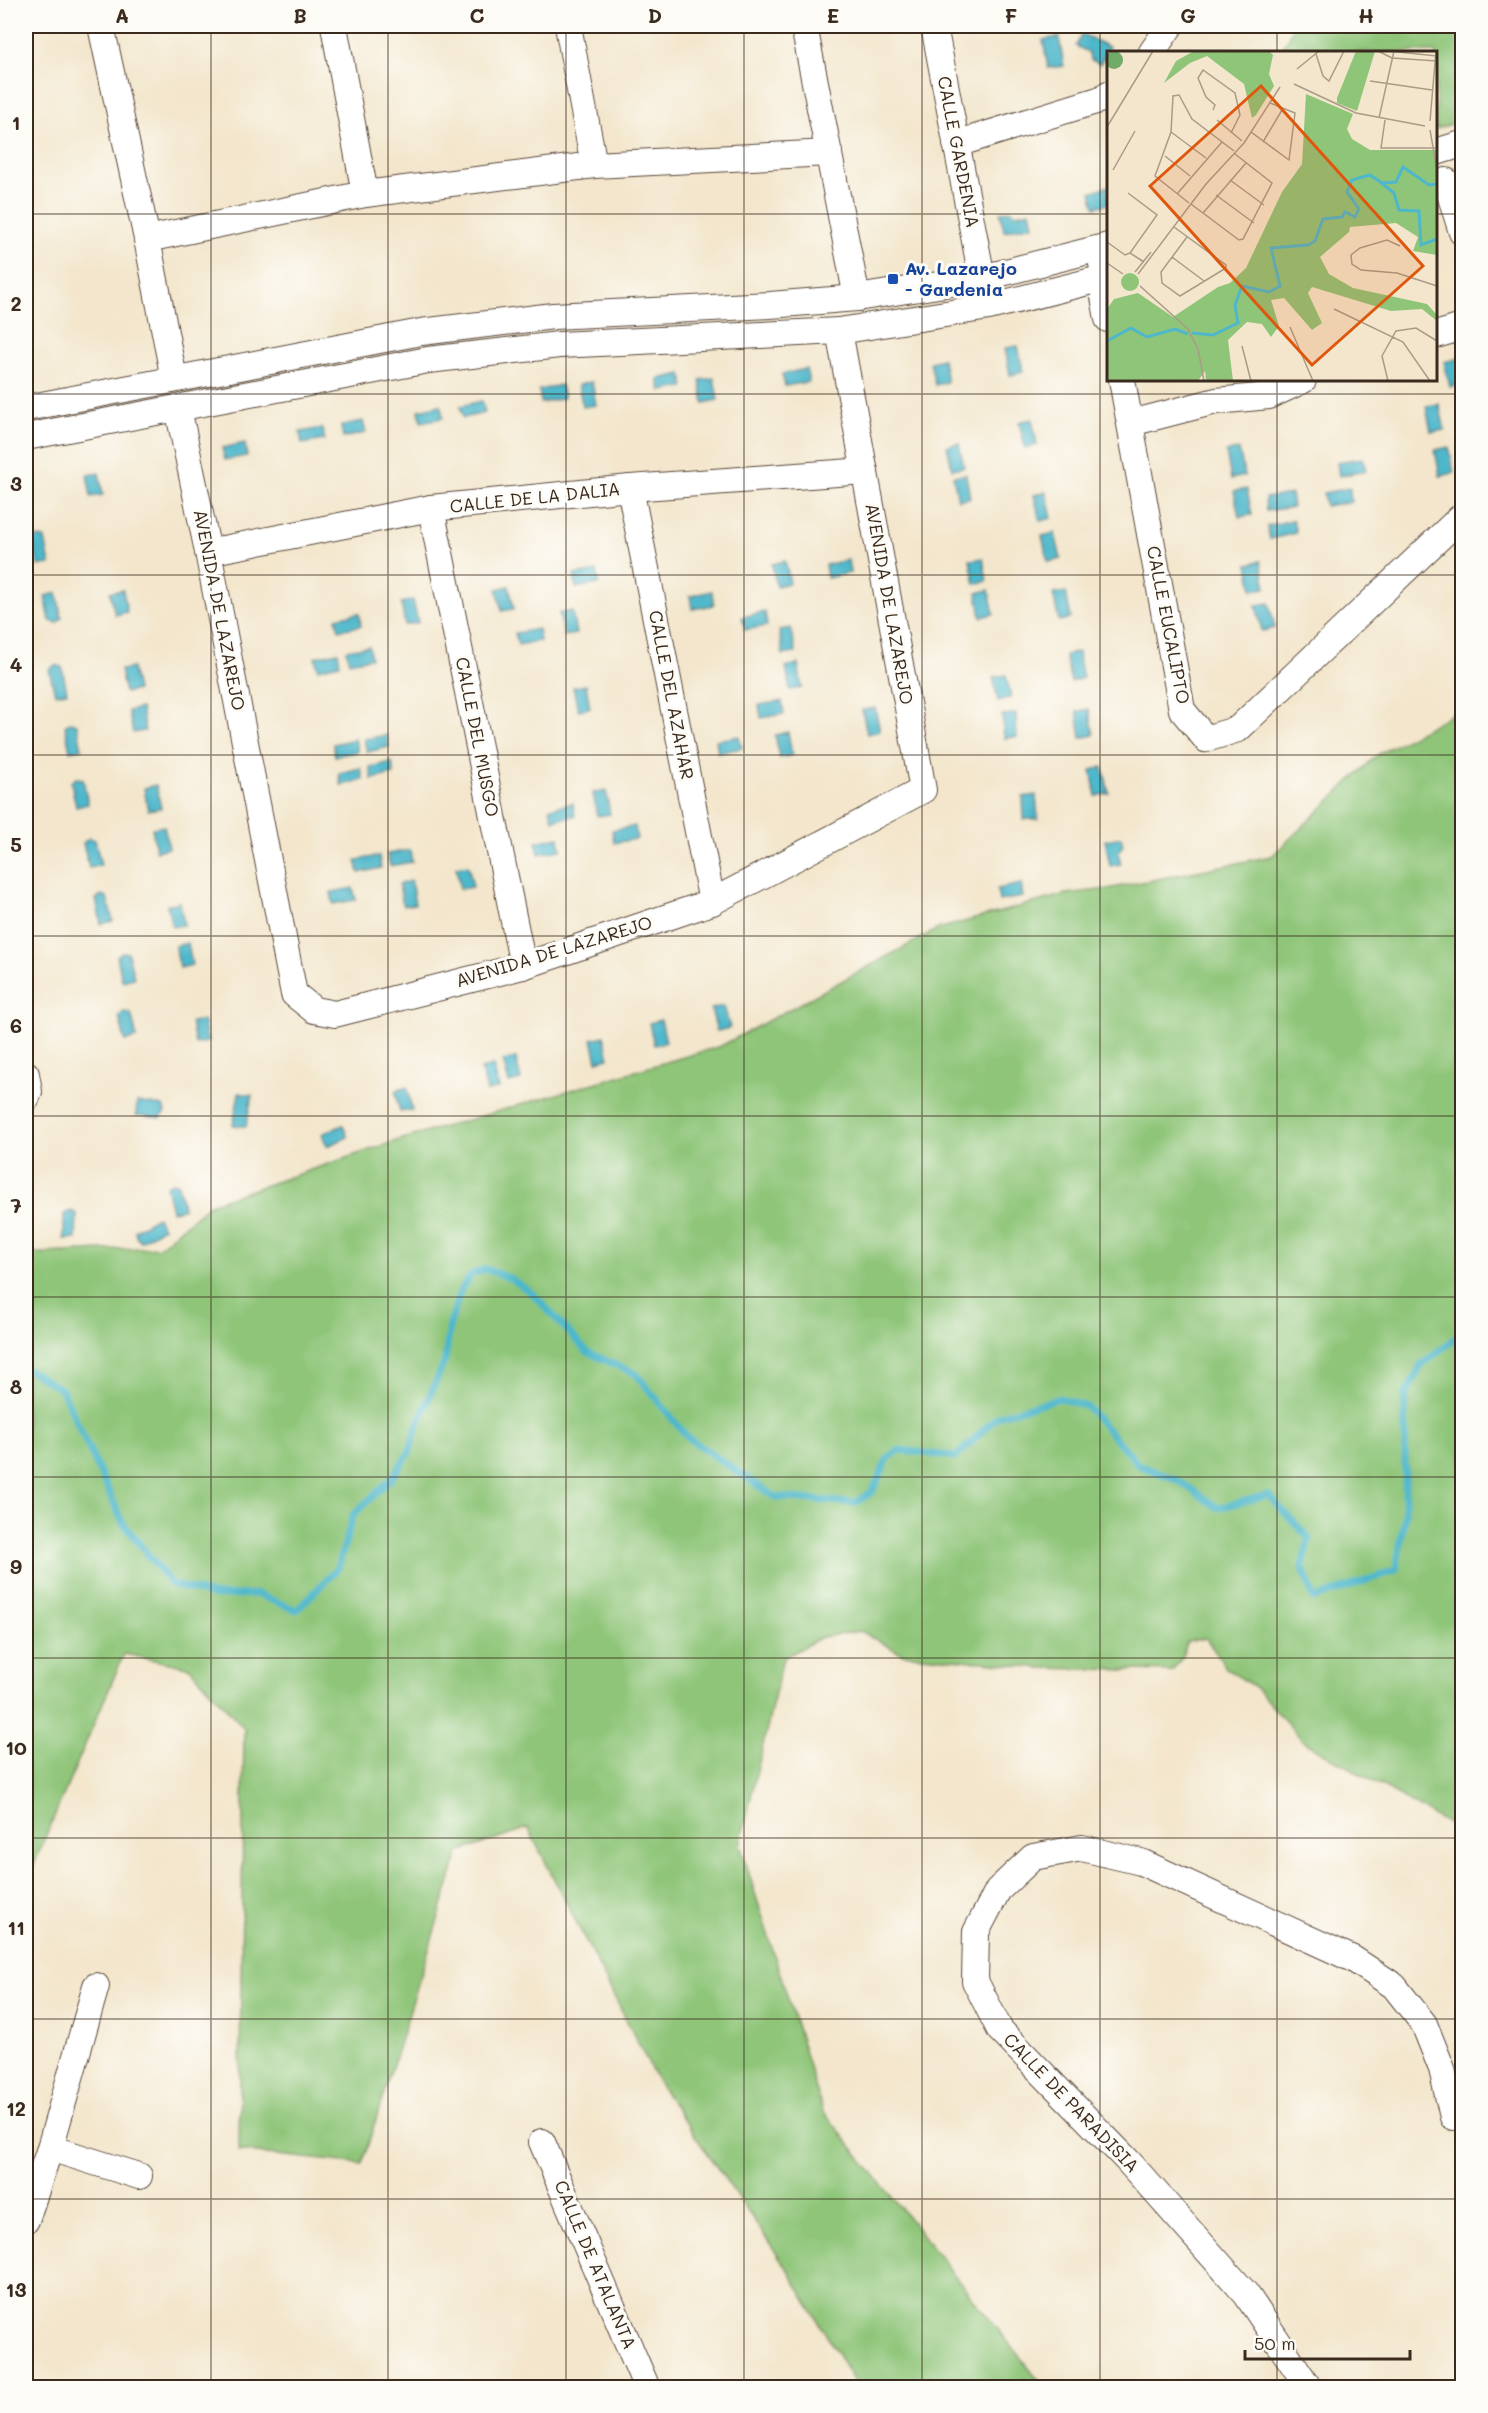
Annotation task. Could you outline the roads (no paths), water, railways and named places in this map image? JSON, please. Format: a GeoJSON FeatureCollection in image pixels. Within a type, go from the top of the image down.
{"type":"FeatureCollection","features":[{"type":"Feature","properties":{"kind":"street"},"geometry":{"type":"LineString","coordinates":[[102,26],[174,380]]}},
{"type":"Feature","properties":{"kind":"street"},"geometry":{"type":"LineString","coordinates":[[334,26],[365,194]]}},
{"type":"Feature","properties":{"kind":"street"},"geometry":{"type":"LineString","coordinates":[[568,26],[594,165]]}},
{"type":"Feature","properties":{"kind":"street"},"geometry":{"type":"LineString","coordinates":[[804,26],[857,298]]}},
{"type":"Feature","properties":{"kind":"street","name":"CALLE GARDENIA"},"geometry":{"type":"LineString","coordinates":[[934,26],[982,278]]}},
{"type":"Feature","properties":{"kind":"street"},"geometry":{"type":"LineString","coordinates":[[1153,51],[1170,26]]}},
{"type":"Feature","properties":{"kind":"street"},"geometry":{"type":"LineString","coordinates":[[956,144],[1102,99],[1107,95]]}},
{"type":"Feature","properties":{"kind":"street"},"geometry":{"type":"LineString","coordinates":[[1437,152],[1462,144]]}},
{"type":"Feature","properties":{"kind":"street"},"geometry":{"type":"LineString","coordinates":[[147,239],[365,194],[594,165],[829,153]]}},
{"type":"Feature","properties":{"kind":"street"},"geometry":{"type":"LineString","coordinates":[[1448,180],[1462,232]]}},
{"type":"Feature","properties":{"kind":"street"},"geometry":{"type":"LineString","coordinates":[[26,408],[421,332],[553,316],[770,305],[857,298],[982,278],[1103,247],[1107,277],[1104,297],[1107,314]]}},
{"type":"Feature","properties":{"kind":"street"},"geometry":{"type":"LineString","coordinates":[[26,437],[428,360],[559,345],[838,331],[989,307],[1107,277]]}},
{"type":"Feature","properties":{"kind":"street"},"geometry":{"type":"LineString","coordinates":[[1437,335],[1462,327]]}},
{"type":"Feature","properties":{"kind":"street","name":"AVENIDA DE LAZAREJO"},"geometry":{"type":"LineString","coordinates":[[178,408],[294,994],[314,1010],[335,1014],[523,966],[712,902],[923,790],[838,331]]}},
{"type":"Feature","properties":{"kind":"street","name":"CALLE EUCALIPTO"},"geometry":{"type":"LineString","coordinates":[[1122,381],[1182,710],[1206,739],[1238,729],[1462,516]]}},
{"type":"Feature","properties":{"kind":"street"},"geometry":{"type":"LineString","coordinates":[[1131,423],[1216,401],[1269,396],[1301,381]]}},
{"type":"Feature","properties":{"kind":"street","name":"CALLE DE LA DALIA"},"geometry":{"type":"LineString","coordinates":[[208,552],[431,508],[630,488],[865,471]]}},
{"type":"Feature","properties":{"kind":"street","name":"CALLE DEL AZAHAR"},"geometry":{"type":"LineString","coordinates":[[630,488],[712,902]]}},
{"type":"Feature","properties":{"kind":"street","name":"CALLE DEL MUSGO"},"geometry":{"type":"LineString","coordinates":[[431,508],[523,966]]}},
{"type":"Feature","properties":{"kind":"street"},"geometry":{"type":"LineString","coordinates":[[26,1074],[29,1092],[26,1099]]}},
{"type":"Feature","properties":{"kind":"street","name":"CALLE DE PARADISIA"},"geometry":{"type":"LineString","coordinates":[[1309,2388],[1246,2294],[1127,2160],[1000,2030],[975,1981],[976,1932],[998,1890],[1033,1857],[1082,1848],[1141,1862],[1353,1959],[1394,1986],[1424,2024],[1442,2068],[1453,2117]]}},
{"type":"Feature","properties":{"kind":"street"},"geometry":{"type":"LineString","coordinates":[[26,2220],[50,2148],[96,1986]]}},
{"type":"Feature","properties":{"kind":"street","name":"CALLE DE ATALANTA"},"geometry":{"type":"LineString","coordinates":[[543,2142],[647,2388]]}},
{"type":"Feature","properties":{"kind":"street"},"geometry":{"type":"LineString","coordinates":[[50,2148],[139,2176]]}},
{"type":"Feature","properties":{"kind":"water"},"geometry":{"type":"Polygon","coordinates":[[[1082,34],[1109,47],[1100,64],[1091,60],[1088,52],[1076,46],[1082,34]]]}},
{"type":"Feature","properties":{"kind":"water"},"geometry":{"type":"Polygon","coordinates":[[[1059,37],[1064,66],[1048,68],[1043,40],[1059,37]]]}},
{"type":"Feature","properties":{"kind":"water"},"geometry":{"type":"Polygon","coordinates":[[[1107,186],[1107,204],[1095,207],[1091,192],[1107,186]]]}},
{"type":"Feature","properties":{"kind":"water"},"geometry":{"type":"Polygon","coordinates":[[[1010,210],[1016,214],[1030,211],[1033,225],[1004,231],[1000,212],[1010,210]]]}},
{"type":"Feature","properties":{"kind":"water"},"geometry":{"type":"Polygon","coordinates":[[[1018,346],[1023,372],[1010,375],[1005,348],[1018,346]]]}},
{"type":"Feature","properties":{"kind":"water"},"geometry":{"type":"Polygon","coordinates":[[[1461,358],[1461,384],[1450,387],[1444,362],[1461,358]]]}},
{"type":"Feature","properties":{"kind":"water"},"geometry":{"type":"Polygon","coordinates":[[[943,359],[947,382],[935,385],[930,362],[943,359]]]}},
{"type":"Feature","properties":{"kind":"water"},"geometry":{"type":"Polygon","coordinates":[[[806,369],[809,382],[785,386],[782,374],[806,369]]]}},
{"type":"Feature","properties":{"kind":"water"},"geometry":{"type":"Polygon","coordinates":[[[682,374],[684,387],[661,391],[658,379],[682,374]]]}},
{"type":"Feature","properties":{"kind":"water"},"geometry":{"type":"Polygon","coordinates":[[[714,378],[718,400],[704,403],[700,380],[714,378]]]}},
{"type":"Feature","properties":{"kind":"water"},"geometry":{"type":"Polygon","coordinates":[[[592,382],[596,405],[583,407],[578,385],[592,382]]]}},
{"type":"Feature","properties":{"kind":"water"},"geometry":{"type":"Polygon","coordinates":[[[561,385],[564,398],[541,403],[539,390],[561,385]]]}},
{"type":"Feature","properties":{"kind":"water"},"geometry":{"type":"Polygon","coordinates":[[[482,401],[485,413],[463,418],[460,406],[482,401]]]}},
{"type":"Feature","properties":{"kind":"water"},"geometry":{"type":"Polygon","coordinates":[[[1439,404],[1445,430],[1431,432],[1426,406],[1439,404]]]}},
{"type":"Feature","properties":{"kind":"water"},"geometry":{"type":"Polygon","coordinates":[[[441,405],[443,418],[421,422],[419,410],[441,405]]]}},
{"type":"Feature","properties":{"kind":"water"},"geometry":{"type":"Polygon","coordinates":[[[1032,419],[1037,445],[1025,448],[1019,422],[1032,419]]]}},
{"type":"Feature","properties":{"kind":"water"},"geometry":{"type":"Polygon","coordinates":[[[363,421],[366,433],[343,438],[341,426],[363,421]]]}},
{"type":"Feature","properties":{"kind":"water"},"geometry":{"type":"Polygon","coordinates":[[[322,428],[325,440],[302,444],[300,432],[322,428]]]}},
{"type":"Feature","properties":{"kind":"water"},"geometry":{"type":"Polygon","coordinates":[[[245,443],[247,456],[225,460],[222,448],[245,443]]]}},
{"type":"Feature","properties":{"kind":"water"},"geometry":{"type":"Polygon","coordinates":[[[959,443],[964,467],[952,469],[947,446],[959,443]]]}},
{"type":"Feature","properties":{"kind":"water"},"geometry":{"type":"Polygon","coordinates":[[[1449,447],[1454,473],[1440,476],[1435,450],[1449,447]]]}},
{"type":"Feature","properties":{"kind":"water"},"geometry":{"type":"Polygon","coordinates":[[[1239,450],[1245,476],[1231,479],[1226,452],[1239,450]]]}},
{"type":"Feature","properties":{"kind":"water"},"geometry":{"type":"Polygon","coordinates":[[[1363,458],[1366,471],[1339,476],[1337,462],[1363,458]]]}},
{"type":"Feature","properties":{"kind":"water"},"geometry":{"type":"Polygon","coordinates":[[[99,473],[103,495],[91,497],[87,475],[99,473]]]}},
{"type":"Feature","properties":{"kind":"water"},"geometry":{"type":"Polygon","coordinates":[[[966,474],[970,498],[958,500],[953,476],[966,474]]]}},
{"type":"Feature","properties":{"kind":"water"},"geometry":{"type":"Polygon","coordinates":[[[1350,488],[1351,502],[1325,506],[1323,493],[1350,488]]]}},
{"type":"Feature","properties":{"kind":"water"},"geometry":{"type":"Polygon","coordinates":[[[1247,489],[1252,515],[1239,517],[1234,491],[1247,489]]]}},
{"type":"Feature","properties":{"kind":"water"},"geometry":{"type":"Polygon","coordinates":[[[1046,492],[1052,518],[1040,521],[1034,495],[1046,492]]]}},
{"type":"Feature","properties":{"kind":"water"},"geometry":{"type":"Polygon","coordinates":[[[1291,494],[1293,507],[1266,511],[1265,498],[1291,494]]]}},
{"type":"Feature","properties":{"kind":"water"},"geometry":{"type":"Polygon","coordinates":[[[1293,520],[1296,533],[1270,539],[1267,526],[1293,520]]]}},
{"type":"Feature","properties":{"kind":"water"},"geometry":{"type":"Polygon","coordinates":[[[1055,533],[1061,559],[1048,562],[1042,536],[1055,533]]]}},
{"type":"Feature","properties":{"kind":"water"},"geometry":{"type":"Polygon","coordinates":[[[38,537],[45,539],[50,564],[38,566],[33,541],[38,537]]]}},
{"type":"Feature","properties":{"kind":"water"},"geometry":{"type":"Polygon","coordinates":[[[983,558],[987,581],[975,584],[970,560],[983,558]]]}},
{"type":"Feature","properties":{"kind":"water"},"geometry":{"type":"Polygon","coordinates":[[[848,560],[850,573],[827,578],[825,565],[848,560]]]}},
{"type":"Feature","properties":{"kind":"water"},"geometry":{"type":"Polygon","coordinates":[[[785,561],[790,583],[776,586],[772,564],[785,561]]]}},
{"type":"Feature","properties":{"kind":"water"},"geometry":{"type":"Polygon","coordinates":[[[1261,561],[1266,588],[1253,590],[1248,564],[1261,561]]]}},
{"type":"Feature","properties":{"kind":"water"},"geometry":{"type":"Polygon","coordinates":[[[597,571],[599,584],[576,588],[574,575],[597,571]]]}},
{"type":"Feature","properties":{"kind":"water"},"geometry":{"type":"Polygon","coordinates":[[[509,586],[514,609],[502,611],[497,589],[509,586]]]}},
{"type":"Feature","properties":{"kind":"water"},"geometry":{"type":"Polygon","coordinates":[[[123,590],[127,612],[115,615],[110,592],[123,590]]]}},
{"type":"Feature","properties":{"kind":"water"},"geometry":{"type":"Polygon","coordinates":[[[989,590],[994,614],[981,617],[977,593],[989,590]]]}},
{"type":"Feature","properties":{"kind":"water"},"geometry":{"type":"Polygon","coordinates":[[[712,591],[714,605],[692,609],[690,596],[712,591]]]}},
{"type":"Feature","properties":{"kind":"water"},"geometry":{"type":"Polygon","coordinates":[[[1066,592],[1071,618],[1059,621],[1053,594],[1066,592]]]}},
{"type":"Feature","properties":{"kind":"water"},"geometry":{"type":"Polygon","coordinates":[[[57,593],[62,618],[57,623],[50,621],[45,596],[57,593]]]}},
{"type":"Feature","properties":{"kind":"water"},"geometry":{"type":"Polygon","coordinates":[[[413,600],[418,623],[405,625],[401,603],[413,600]]]}},
{"type":"Feature","properties":{"kind":"water"},"geometry":{"type":"Polygon","coordinates":[[[1269,603],[1275,628],[1262,631],[1256,605],[1269,603]]]}},
{"type":"Feature","properties":{"kind":"water"},"geometry":{"type":"Polygon","coordinates":[[[572,611],[576,634],[564,636],[559,613],[572,611]]]}},
{"type":"Feature","properties":{"kind":"water"},"geometry":{"type":"Polygon","coordinates":[[[765,612],[767,626],[745,630],[742,617],[765,612]]]}},
{"type":"Feature","properties":{"kind":"water"},"geometry":{"type":"Polygon","coordinates":[[[359,613],[361,626],[339,630],[336,618],[359,613]]]}},
{"type":"Feature","properties":{"kind":"water"},"geometry":{"type":"Polygon","coordinates":[[[791,628],[796,653],[783,655],[779,630],[791,628]]]}},
{"type":"Feature","properties":{"kind":"water"},"geometry":{"type":"Polygon","coordinates":[[[538,629],[540,641],[518,645],[515,633],[538,629]]]}},
{"type":"Feature","properties":{"kind":"water"},"geometry":{"type":"Polygon","coordinates":[[[369,646],[371,658],[349,662],[346,650],[369,646]]]}},
{"type":"Feature","properties":{"kind":"water"},"geometry":{"type":"Polygon","coordinates":[[[338,652],[340,664],[318,669],[315,657],[338,652]]]}},
{"type":"Feature","properties":{"kind":"water"},"geometry":{"type":"Polygon","coordinates":[[[1078,652],[1083,678],[1071,682],[1065,655],[1078,652]]]}},
{"type":"Feature","properties":{"kind":"water"},"geometry":{"type":"Polygon","coordinates":[[[798,664],[802,688],[790,690],[786,667],[798,664]]]}},
{"type":"Feature","properties":{"kind":"water"},"geometry":{"type":"Polygon","coordinates":[[[55,665],[62,667],[67,692],[55,694],[49,670],[55,665]]]}},
{"type":"Feature","properties":{"kind":"water"},"geometry":{"type":"Polygon","coordinates":[[[132,668],[137,690],[125,693],[120,670],[132,668]]]}},
{"type":"Feature","properties":{"kind":"water"},"geometry":{"type":"Polygon","coordinates":[[[1006,675],[1011,698],[998,701],[993,677],[1006,675]]]}},
{"type":"Feature","properties":{"kind":"water"},"geometry":{"type":"Polygon","coordinates":[[[586,685],[590,708],[578,710],[573,687],[586,685]]]}},
{"type":"Feature","properties":{"kind":"water"},"geometry":{"type":"Polygon","coordinates":[[[782,701],[784,714],[761,718],[759,705],[782,701]]]}},
{"type":"Feature","properties":{"kind":"water"},"geometry":{"type":"Polygon","coordinates":[[[141,708],[145,731],[133,733],[128,711],[141,708]]]}},
{"type":"Feature","properties":{"kind":"water"},"geometry":{"type":"Polygon","coordinates":[[[875,708],[880,731],[867,734],[862,710],[875,708]]]}},
{"type":"Feature","properties":{"kind":"water"},"geometry":{"type":"Polygon","coordinates":[[[1089,709],[1094,735],[1081,738],[1077,711],[1089,709]]]}},
{"type":"Feature","properties":{"kind":"water"},"geometry":{"type":"Polygon","coordinates":[[[1016,714],[1017,737],[1004,738],[1002,715],[1016,714]]]}},
{"type":"Feature","properties":{"kind":"water"},"geometry":{"type":"Polygon","coordinates":[[[70,722],[77,724],[82,749],[70,751],[65,726],[70,722]]]}},
{"type":"Feature","properties":{"kind":"water"},"geometry":{"type":"Polygon","coordinates":[[[788,732],[792,755],[780,758],[775,735],[788,732]]]}},
{"type":"Feature","properties":{"kind":"water"},"geometry":{"type":"Polygon","coordinates":[[[387,735],[389,747],[367,752],[364,739],[387,735]]]}},
{"type":"Feature","properties":{"kind":"water"},"geometry":{"type":"Polygon","coordinates":[[[739,736],[742,748],[718,753],[716,740],[739,736]]]}},
{"type":"Feature","properties":{"kind":"water"},"geometry":{"type":"Polygon","coordinates":[[[355,739],[358,752],[335,756],[333,744],[355,739]]]}},
{"type":"Feature","properties":{"kind":"water"},"geometry":{"type":"Polygon","coordinates":[[[392,762],[394,774],[372,779],[370,767],[392,762]]]}},
{"type":"Feature","properties":{"kind":"water"},"geometry":{"type":"Polygon","coordinates":[[[1103,767],[1109,793],[1096,796],[1091,770],[1103,767]]]}},
{"type":"Feature","properties":{"kind":"water"},"geometry":{"type":"Polygon","coordinates":[[[361,768],[363,780],[341,785],[339,773],[361,768]]]}},
{"type":"Feature","properties":{"kind":"water"},"geometry":{"type":"Polygon","coordinates":[[[76,778],[83,779],[88,804],[76,807],[71,782],[76,778]]]}},
{"type":"Feature","properties":{"kind":"water"},"geometry":{"type":"Polygon","coordinates":[[[156,785],[161,808],[148,810],[144,788],[156,785]]]}},
{"type":"Feature","properties":{"kind":"water"},"geometry":{"type":"Polygon","coordinates":[[[606,791],[610,814],[597,816],[593,793],[606,791]]]}},
{"type":"Feature","properties":{"kind":"water"},"geometry":{"type":"Polygon","coordinates":[[[1036,795],[1038,819],[1024,819],[1023,797],[1036,795]]]}},
{"type":"Feature","properties":{"kind":"water"},"geometry":{"type":"Polygon","coordinates":[[[573,803],[575,816],[553,820],[550,808],[573,803]]]}},
{"type":"Feature","properties":{"kind":"water"},"geometry":{"type":"Polygon","coordinates":[[[164,826],[169,848],[156,851],[152,828],[164,826]]]}},
{"type":"Feature","properties":{"kind":"water"},"geometry":{"type":"Polygon","coordinates":[[[635,826],[637,839],[614,843],[612,830],[635,826]]]}},
{"type":"Feature","properties":{"kind":"water"},"geometry":{"type":"Polygon","coordinates":[[[559,837],[561,850],[539,854],[536,842],[559,837]]]}},
{"type":"Feature","properties":{"kind":"water"},"geometry":{"type":"Polygon","coordinates":[[[1121,837],[1123,845],[1118,852],[1121,864],[1110,866],[1105,840],[1121,837]]]}},
{"type":"Feature","properties":{"kind":"water"},"geometry":{"type":"Polygon","coordinates":[[[89,838],[95,840],[101,865],[89,868],[83,843],[89,838]]]}},
{"type":"Feature","properties":{"kind":"water"},"geometry":{"type":"Polygon","coordinates":[[[410,850],[412,862],[390,866],[387,854],[410,850]]]}},
{"type":"Feature","properties":{"kind":"water"},"geometry":{"type":"Polygon","coordinates":[[[379,856],[381,868],[359,873],[356,860],[379,856]]]}},
{"type":"Feature","properties":{"kind":"water"},"geometry":{"type":"Polygon","coordinates":[[[468,865],[473,887],[460,889],[456,867],[468,865]]]}},
{"type":"Feature","properties":{"kind":"water"},"geometry":{"type":"Polygon","coordinates":[[[411,881],[415,904],[403,906],[399,884],[411,881]]]}},
{"type":"Feature","properties":{"kind":"water"},"geometry":{"type":"Polygon","coordinates":[[[1021,884],[1023,897],[999,901],[997,889],[1021,884]]]}},
{"type":"Feature","properties":{"kind":"water"},"geometry":{"type":"Polygon","coordinates":[[[353,888],[356,900],[333,904],[331,892],[353,888]]]}},
{"type":"Feature","properties":{"kind":"water"},"geometry":{"type":"Polygon","coordinates":[[[101,895],[107,897],[113,921],[101,924],[96,899],[101,895]]]}},
{"type":"Feature","properties":{"kind":"water"},"geometry":{"type":"Polygon","coordinates":[[[180,902],[184,925],[172,927],[167,905],[180,902]]]}},
{"type":"Feature","properties":{"kind":"water"},"geometry":{"type":"Polygon","coordinates":[[[188,943],[192,965],[180,968],[175,946],[188,943]]]}},
{"type":"Feature","properties":{"kind":"water"},"geometry":{"type":"Polygon","coordinates":[[[122,952],[128,953],[134,978],[122,981],[117,956],[122,952]]]}},
{"type":"Feature","properties":{"kind":"water"},"geometry":{"type":"Polygon","coordinates":[[[724,1006],[730,1028],[717,1031],[711,1009],[724,1006]]]}},
{"type":"Feature","properties":{"kind":"water"},"geometry":{"type":"Polygon","coordinates":[[[124,1012],[131,1013],[137,1038],[125,1041],[119,1016],[124,1012]]]}},
{"type":"Feature","properties":{"kind":"water"},"geometry":{"type":"Polygon","coordinates":[[[203,1020],[208,1042],[195,1044],[191,1022],[203,1020]]]}},
{"type":"Feature","properties":{"kind":"water"},"geometry":{"type":"Polygon","coordinates":[[[661,1020],[666,1042],[654,1045],[649,1023],[661,1020]]]}},
{"type":"Feature","properties":{"kind":"water"},"geometry":{"type":"Polygon","coordinates":[[[604,1036],[609,1058],[597,1061],[592,1039],[604,1036]]]}},
{"type":"Feature","properties":{"kind":"water"},"geometry":{"type":"Polygon","coordinates":[[[516,1058],[521,1080],[509,1083],[503,1061],[516,1058]]]}},
{"type":"Feature","properties":{"kind":"water"},"geometry":{"type":"Polygon","coordinates":[[[493,1066],[499,1088],[487,1091],[481,1069],[493,1066]]]}},
{"type":"Feature","properties":{"kind":"water"},"geometry":{"type":"Polygon","coordinates":[[[407,1087],[412,1110],[400,1112],[395,1091],[407,1087]]]}},
{"type":"Feature","properties":{"kind":"water"},"geometry":{"type":"Polygon","coordinates":[[[239,1093],[252,1095],[246,1127],[233,1125],[239,1093]]]}},
{"type":"Feature","properties":{"kind":"water"},"geometry":{"type":"Polygon","coordinates":[[[137,1102],[163,1106],[165,1112],[161,1118],[136,1115],[137,1102]]]}},
{"type":"Feature","properties":{"kind":"water"},"geometry":{"type":"Polygon","coordinates":[[[343,1125],[348,1137],[327,1146],[322,1134],[343,1125]]]}},
{"type":"Feature","properties":{"kind":"water"},"geometry":{"type":"Polygon","coordinates":[[[172,1182],[178,1184],[184,1209],[172,1211],[166,1186],[172,1182]]]}},
{"type":"Feature","properties":{"kind":"water"},"geometry":{"type":"Polygon","coordinates":[[[71,1211],[77,1214],[76,1239],[64,1239],[64,1214],[71,1211]]]}},
{"type":"Feature","properties":{"kind":"water"},"geometry":{"type":"Polygon","coordinates":[[[157,1217],[163,1228],[141,1241],[136,1237],[135,1230],[157,1217]]]}},
{"type":"Feature","properties":{"kind":"waterway"},"geometry":{"type":"LineString","coordinates":[[26,1368],[62,1390],[123,1523],[171,1584],[216,1596],[256,1594],[297,1610],[338,1568],[353,1515],[391,1479],[409,1453],[417,1426],[445,1360],[450,1324],[461,1289],[472,1274],[486,1269],[512,1279],[533,1294],[587,1352],[636,1374],[688,1438],[775,1497],[855,1503],[872,1492],[888,1458],[899,1450],[956,1457],[998,1416],[1060,1398],[1087,1407],[1139,1465],[1179,1481],[1218,1508],[1268,1495],[1309,1538],[1302,1566],[1314,1599],[1396,1570],[1405,1516],[1405,1396],[1422,1364],[1462,1333]]}},
{"type":"Feature","properties":{"kind":"place","name":"Av. Lazarejo - Gardenia"},"geometry":{"type":"Point","coordinates":[893,279]}}]}
